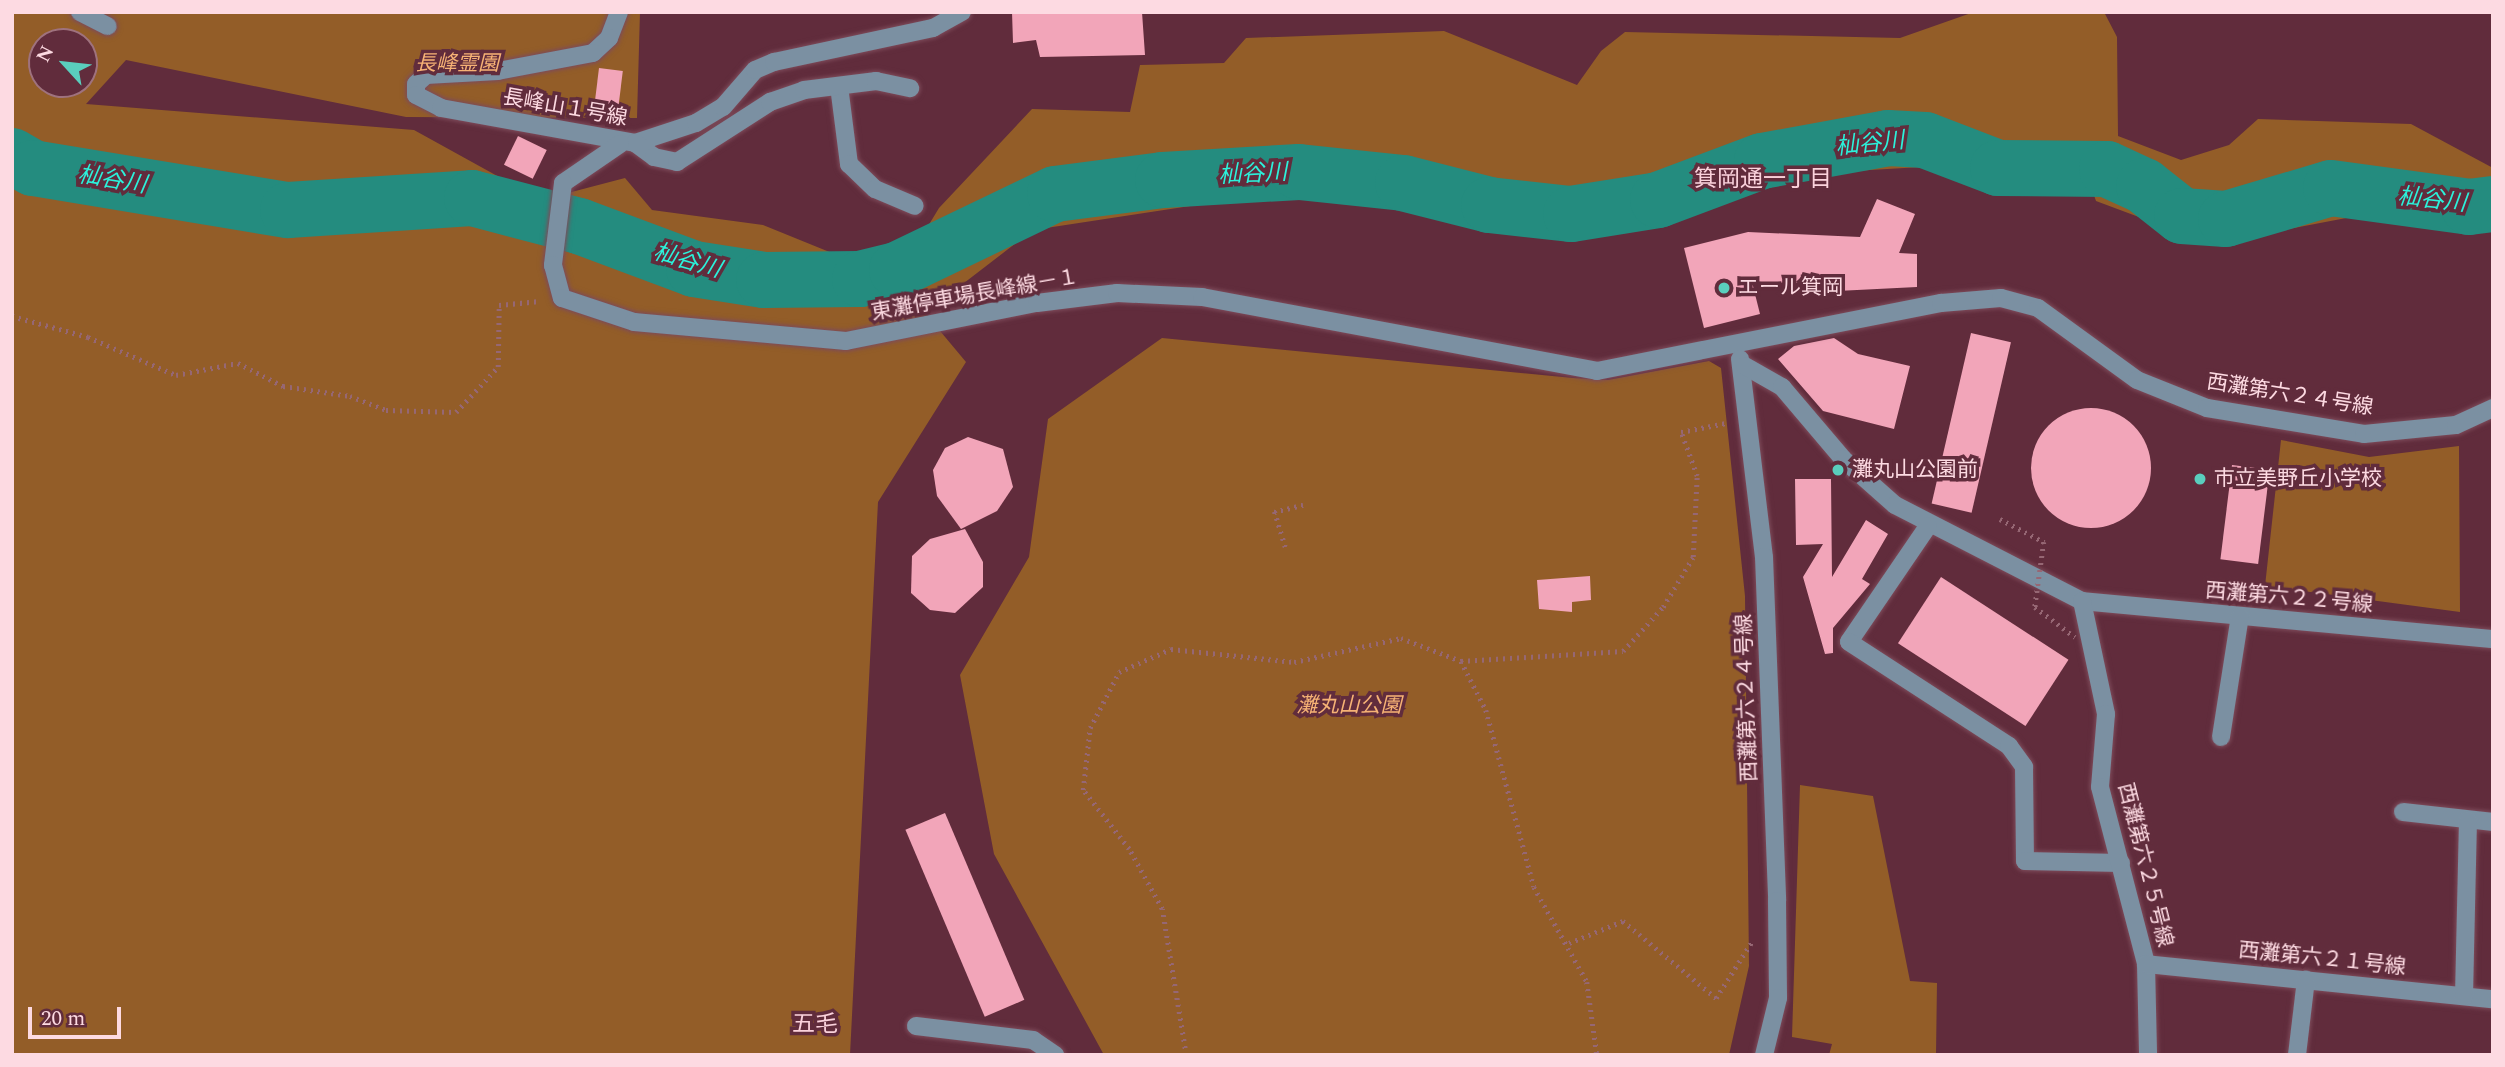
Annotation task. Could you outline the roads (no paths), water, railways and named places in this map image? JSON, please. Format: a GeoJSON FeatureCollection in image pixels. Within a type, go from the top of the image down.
{"type":"FeatureCollection","features":[{"type":"Feature","properties":{"kind":"street"},"geometry":{"type":"LineString","coordinates":[[80,12],[108,26]]}},
{"type":"Feature","properties":{"kind":"street","name":"長峰山１号線"},"geometry":{"type":"LineString","coordinates":[[619,12],[609,38],[593,53],[498,71],[426,75],[416,84],[416,95],[441,108],[628,143],[696,123],[723,107],[755,70],[774,62],[933,28],[962,12]]}},
{"type":"Feature","properties":{"kind":"street"},"geometry":{"type":"LineString","coordinates":[[628,143],[654,157],[677,162],[770,102],[839,86],[876,81],[910,88]]}},
{"type":"Feature","properties":{"kind":"street"},"geometry":{"type":"LineString","coordinates":[[839,86],[849,164],[875,189],[915,206]]}},
{"type":"Feature","properties":{"kind":"street","name":"東灘停車場長峰線－１"},"geometry":{"type":"LineString","coordinates":[[628,143],[563,183],[558,193],[553,265],[562,298],[634,322],[846,341],[1037,303],[1117,293],[1202,297],[1597,371]]}},
{"type":"Feature","properties":{"kind":"street","name":"西灘第六２４号線"},"geometry":{"type":"LineString","coordinates":[[1597,371],[1730,344],[2001,298],[2038,308],[2137,380],[2207,408],[2364,434],[2456,425],[2493,408]]}},
{"type":"Feature","properties":{"kind":"street","name":"西灘第六２４号線"},"geometry":{"type":"LineString","coordinates":[[1730,344],[1745,366],[1764,557],[1778,998],[1764,1055]]}},
{"type":"Feature","properties":{"kind":"street"},"geometry":{"type":"LineString","coordinates":[[1745,366],[1782,387],[1843,459],[1928,526],[2081,601]]}},
{"type":"Feature","properties":{"kind":"street"},"geometry":{"type":"LineString","coordinates":[[1928,526],[1849,642],[2009,746],[2024,767],[2025,861],[2121,863]]}},
{"type":"Feature","properties":{"kind":"street","name":"西灘第六２２号線"},"geometry":{"type":"LineString","coordinates":[[2081,601],[2493,639]]}},
{"type":"Feature","properties":{"kind":"street","name":"西灘第六２５号線"},"geometry":{"type":"LineString","coordinates":[[2081,601],[2106,713],[2100,787],[2146,964],[2148,1055]]}},
{"type":"Feature","properties":{"kind":"street"},"geometry":{"type":"LineString","coordinates":[[2221,737],[2240,616]]}},
{"type":"Feature","properties":{"kind":"street"},"geometry":{"type":"LineString","coordinates":[[2403,812],[2493,822]]}},
{"type":"Feature","properties":{"kind":"street"},"geometry":{"type":"LineString","coordinates":[[2464,996],[2468,820]]}},
{"type":"Feature","properties":{"kind":"street","name":"西灘第六２１号線"},"geometry":{"type":"LineString","coordinates":[[2146,964],[2493,999]]}},
{"type":"Feature","properties":{"kind":"street"},"geometry":{"type":"LineString","coordinates":[[2297,1055],[2306,980]]}},
{"type":"Feature","properties":{"kind":"street"},"geometry":{"type":"LineString","coordinates":[[916,1026],[1033,1040],[1055,1055]]}},
{"type":"Feature","properties":{"kind":"waterway","name":"杣谷川"},"geometry":{"type":"LineString","coordinates":[[12,156],[33,168],[288,210],[472,198],[579,226],[694,269],[764,280],[860,279],[897,270],[1055,194],[1163,180],[1299,172],[1403,183],[1489,205],[1571,214],[1658,200],[1762,161],[1888,138],[1925,140],[1998,168],[2107,169],[2144,186],[2182,216],[2226,219],[2331,188],[2469,207],[2493,204]]}},
{"type":"Feature","properties":{"kind":"place","name":"エール箕岡"},"geometry":{"type":"Point","coordinates":[1724,288]}},
{"type":"Feature","properties":{"kind":"place","name":"灘丸山公園前"},"geometry":{"type":"Point","coordinates":[1838,470]}},
{"type":"Feature","properties":{"kind":"place","name":"市立美野丘小学校"},"geometry":{"type":"Point","coordinates":[2200,479]}},
{"type":"Feature","properties":{"kind":"district","name":"箕岡通一丁目"},"geometry":{"type":"Point","coordinates":[1763,180]}},
{"type":"Feature","properties":{"kind":"district","name":"五毛"},"geometry":{"type":"Point","coordinates":[815,1025]}},
{"type":"Feature","properties":{"kind":"park label","name":"長峰霊園"},"geometry":{"type":"Point","coordinates":[457,64]}},
{"type":"Feature","properties":{"kind":"park label","name":"灘丸山公園"},"geometry":{"type":"Point","coordinates":[1349,706]}}]}
